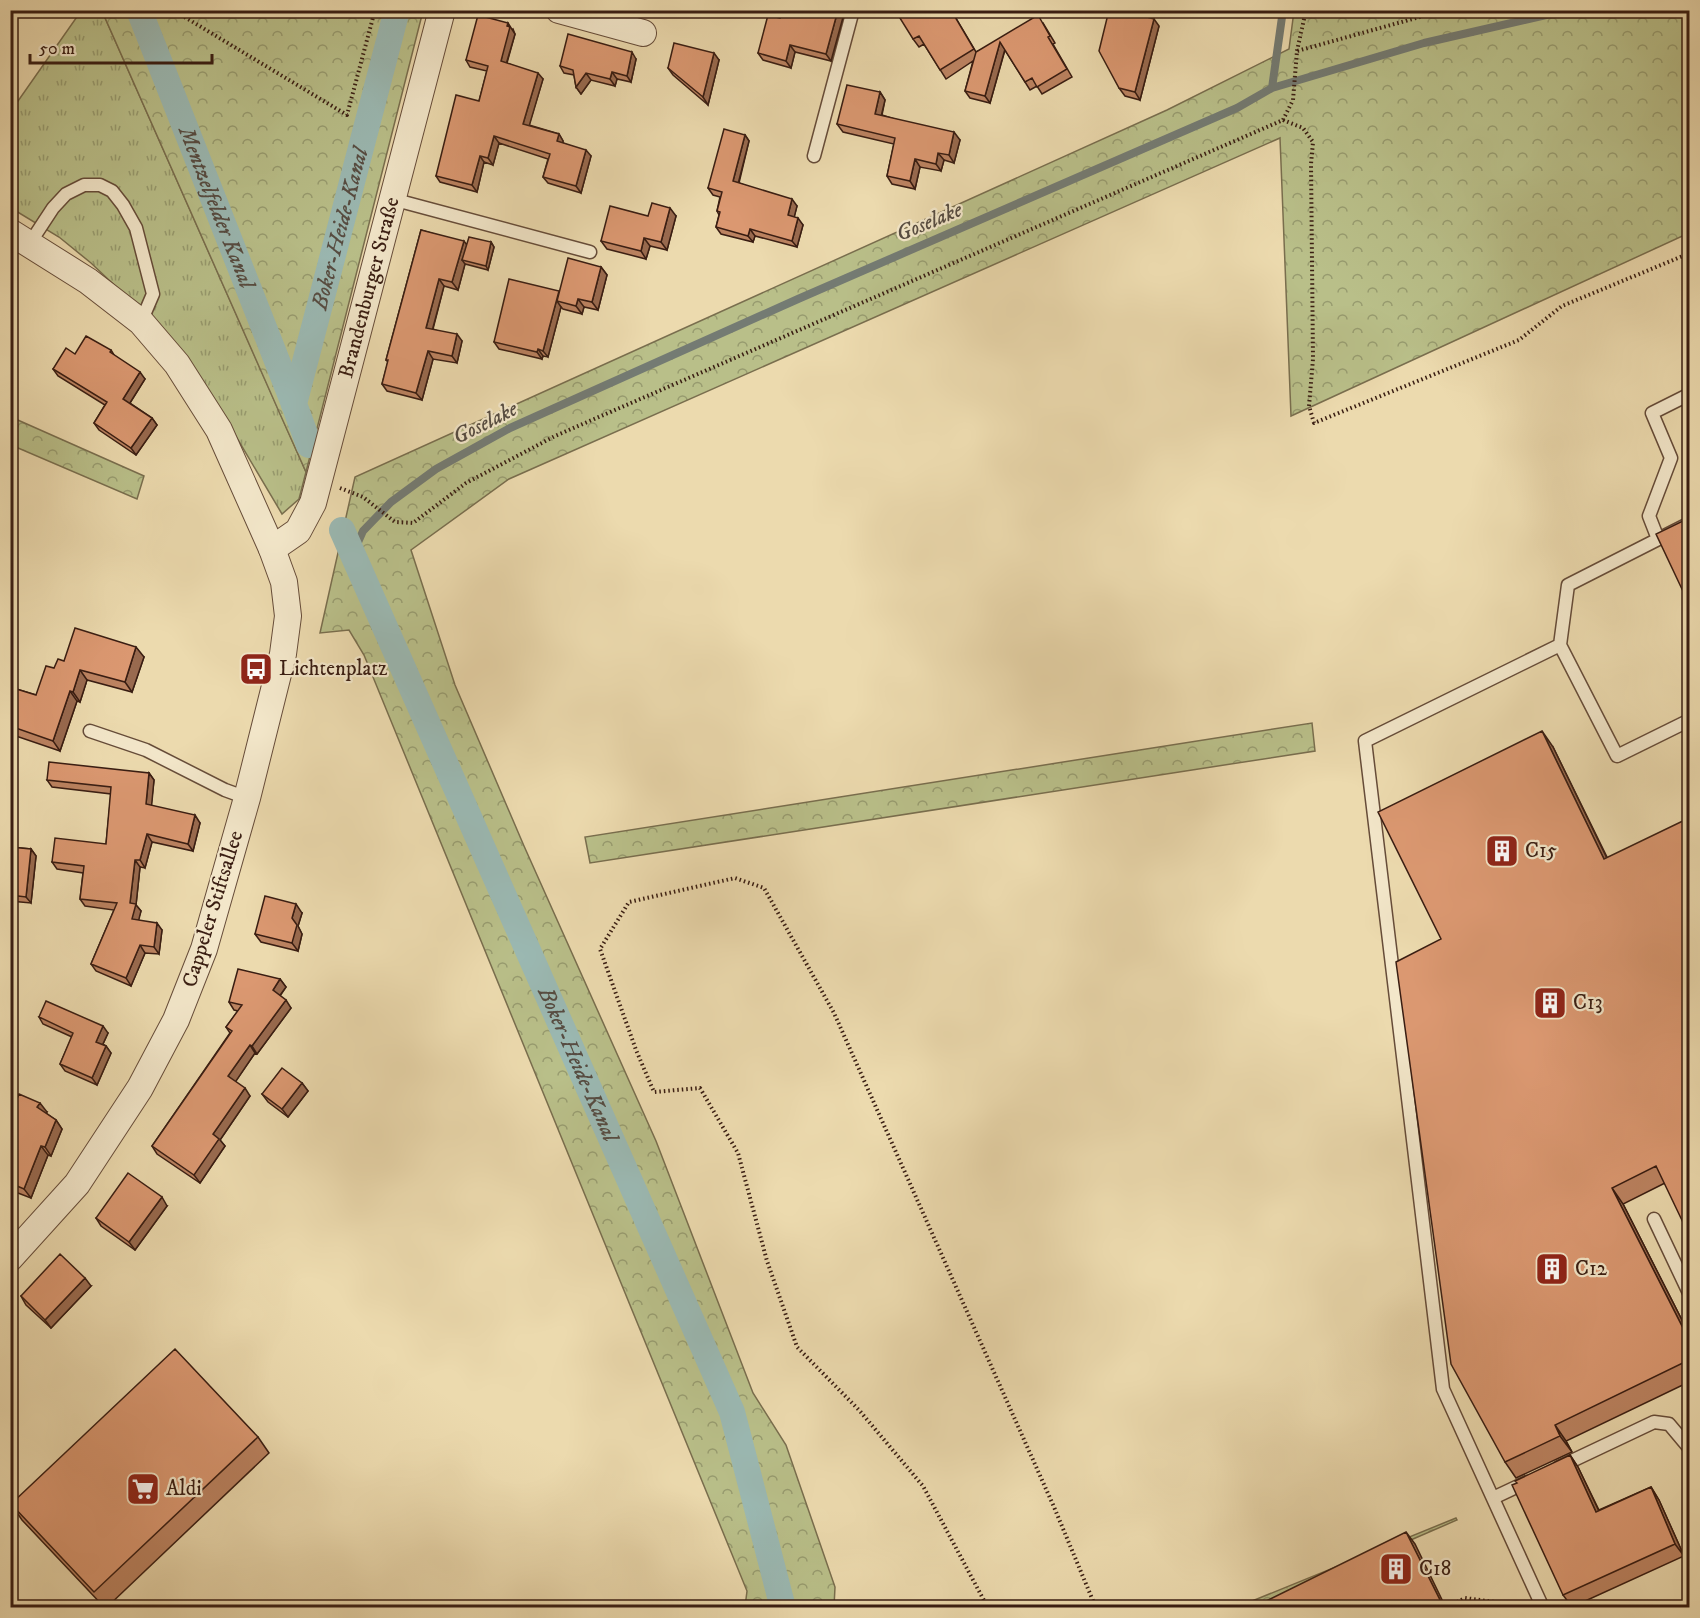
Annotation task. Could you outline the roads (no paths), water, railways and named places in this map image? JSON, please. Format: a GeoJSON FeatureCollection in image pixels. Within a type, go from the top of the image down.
{"type":"FeatureCollection","features":[{"type":"Feature","properties":{"kind":"street","name":"Brandenburger Straße"},"geometry":{"type":"LineString","coordinates":[[272,549],[298,531],[314,503],[442,10]]}},
{"type":"Feature","properties":{"kind":"street"},"geometry":{"type":"LineString","coordinates":[[559,10],[643,33]]}},
{"type":"Feature","properties":{"kind":"street"},"geometry":{"type":"LineString","coordinates":[[20,237],[88,281],[141,322],[177,364],[219,430],[272,549]]}},
{"type":"Feature","properties":{"kind":"street","name":"Cappeler Stiftsallee"},"geometry":{"type":"LineString","coordinates":[[10,1258],[77,1184],[140,1088],[176,1020],[204,949],[247,798],[284,654],[288,616],[284,582],[272,549]]}},
{"type":"Feature","properties":{"kind":"lane"},"geometry":{"type":"LineString","coordinates":[[814,156],[853,10]]}},
{"type":"Feature","properties":{"kind":"lane"},"geometry":{"type":"LineString","coordinates":[[20,237],[66,194],[84,185],[100,185],[112,191],[136,228],[153,294],[141,322]]}},
{"type":"Feature","properties":{"kind":"lane"},"geometry":{"type":"LineString","coordinates":[[392,199],[590,252]]}},
{"type":"Feature","properties":{"kind":"lane"},"geometry":{"type":"LineString","coordinates":[[1658,539],[1649,516],[1671,458],[1652,412],[1689,394]]}},
{"type":"Feature","properties":{"kind":"lane"},"geometry":{"type":"LineString","coordinates":[[1689,523],[1568,585],[1560,645],[1617,756],[1689,720]]}},
{"type":"Feature","properties":{"kind":"lane"},"geometry":{"type":"LineString","coordinates":[[1543,1608],[1443,1389],[1365,741],[1560,645]]}},
{"type":"Feature","properties":{"kind":"lane"},"geometry":{"type":"LineString","coordinates":[[90,731],[146,750],[225,790],[247,798]]}},
{"type":"Feature","properties":{"kind":"lane"},"geometry":{"type":"LineString","coordinates":[[1654,1219],[1689,1295]]}},
{"type":"Feature","properties":{"kind":"lane"},"geometry":{"type":"LineString","coordinates":[[1493,1498],[1654,1422],[1669,1424],[1689,1449]]}},
{"type":"Feature","properties":{"kind":"waterway","name":"Mentzelfelder Kanal"},"geometry":{"type":"LineString","coordinates":[[139,10],[294,404]]}},
{"type":"Feature","properties":{"kind":"waterway","name":"Boker-Heide-Kanal"},"geometry":{"type":"LineString","coordinates":[[309,445],[294,404],[397,10]]}},
{"type":"Feature","properties":{"kind":"waterway"},"geometry":{"type":"LineString","coordinates":[[1272,88],[1283,10]]}},
{"type":"Feature","properties":{"kind":"waterway","name":"Goselake"},"geometry":{"type":"LineString","coordinates":[[352,556],[363,531],[391,502],[436,469],[510,428],[798,299],[1237,108],[1272,88],[1424,43],[1568,10]]}},
{"type":"Feature","properties":{"kind":"waterway","name":"Boker-Heide-Kanal"},"geometry":{"type":"LineString","coordinates":[[342,530],[732,1412],[783,1608]]}},
{"type":"Feature","properties":{"kind":"place","name":"Lichtenplatz"},"geometry":{"type":"Point","coordinates":[256,669]}},
{"type":"Feature","properties":{"kind":"place","name":"C15"},"geometry":{"type":"Point","coordinates":[1502,851]}},
{"type":"Feature","properties":{"kind":"place","name":"C13"},"geometry":{"type":"Point","coordinates":[1550,1003]}},
{"type":"Feature","properties":{"kind":"place","name":"C12"},"geometry":{"type":"Point","coordinates":[1552,1269]}},
{"type":"Feature","properties":{"kind":"place","name":"Aldi"},"geometry":{"type":"Point","coordinates":[143,1489]}},
{"type":"Feature","properties":{"kind":"place","name":"C18"},"geometry":{"type":"Point","coordinates":[1396,1569]}}]}
